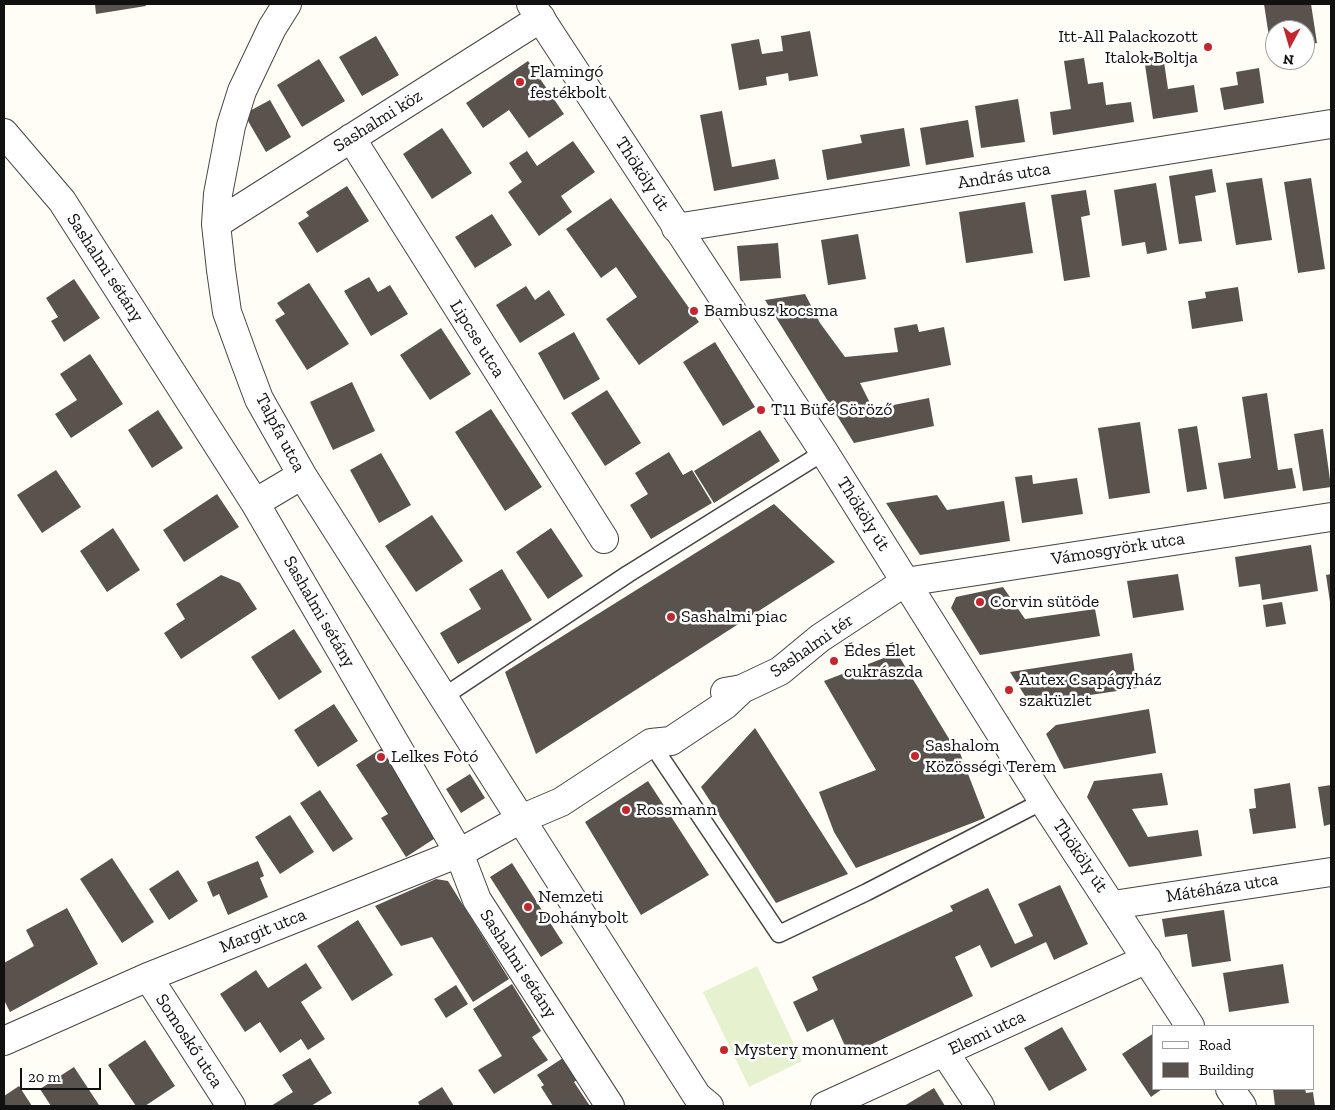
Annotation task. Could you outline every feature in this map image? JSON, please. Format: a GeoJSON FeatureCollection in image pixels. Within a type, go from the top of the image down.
{"type":"FeatureCollection","features":[{"type":"Feature","properties":{"kind":"street","name":"Talpfa utca"},"geometry":{"type":"LineString","coordinates":[[287,4],[253,66],[231,126],[223,162],[216,224],[221,270],[231,321],[259,399],[302,475],[521,819]]}},
{"type":"Feature","properties":{"kind":"street","name":"Sashalmi köz"},"geometry":{"type":"LineString","coordinates":[[216,224],[351,138],[536,11]]}},
{"type":"Feature","properties":{"kind":"street","name":"Thököly út"},"geometry":{"type":"LineString","coordinates":[[536,11],[824,452],[1043,800],[1189,1025]]}},
{"type":"Feature","properties":{"kind":"street","name":"András utca"},"geometry":{"type":"LineString","coordinates":[[676,228],[1331,124]]}},
{"type":"Feature","properties":{"kind":"street","name":"Sashalmi sétány"},"geometry":{"type":"LineString","coordinates":[[4,133],[62,201],[255,503],[459,853],[477,900],[610,1106]]}},
{"type":"Feature","properties":{"kind":"street","name":"Lipcse utca"},"geometry":{"type":"LineString","coordinates":[[351,138],[604,539]]}},
{"type":"Feature","properties":{"kind":"street"},"geometry":{"type":"LineString","coordinates":[[255,503],[302,475]]}},
{"type":"Feature","properties":{"kind":"street","name":"Vámosgyörk utca"},"geometry":{"type":"LineString","coordinates":[[905,582],[1331,517]]}},
{"type":"Feature","properties":{"kind":"street","name":"Sashalmi tér"},"geometry":{"type":"LineString","coordinates":[[521,819],[561,802],[651,744],[671,742],[725,706],[742,689],[780,672],[820,638],[905,582]]}},
{"type":"Feature","properties":{"kind":"street"},"geometry":{"type":"LineString","coordinates":[[521,819],[697,1096],[709,1106]]}},
{"type":"Feature","properties":{"kind":"street","name":"Margit utca"},"geometry":{"type":"LineString","coordinates":[[4,1041],[148,977],[459,853],[521,819]]}},
{"type":"Feature","properties":{"kind":"street","name":"Mátéháza utca"},"geometry":{"type":"LineString","coordinates":[[1113,905],[1331,872]]}},
{"type":"Feature","properties":{"kind":"street","name":"Elemi utca"},"geometry":{"type":"LineString","coordinates":[[825,1106],[945,1053],[1147,959]]}},
{"type":"Feature","properties":{"kind":"street","name":"Somoskő utca"},"geometry":{"type":"LineString","coordinates":[[148,977],[231,1106]]}},
{"type":"Feature","properties":{"kind":"street"},"geometry":{"type":"LineString","coordinates":[[945,1053],[980,1106]]}},
{"type":"Feature","properties":{"kind":"street"},"geometry":{"type":"LineString","coordinates":[[1231,1090],[1242,1106]]}},
{"type":"Feature","properties":{"kind":"lane"},"geometry":{"type":"LineString","coordinates":[[443,697],[628,574],[824,452]]}},
{"type":"Feature","properties":{"kind":"lane"},"geometry":{"type":"LineString","coordinates":[[651,744],[779,934],[867,892],[1043,800]]}},
{"type":"Feature","properties":{"kind":"green space"},"geometry":{"type":"Polygon","coordinates":[[[757,966],[802,1061],[749,1087],[703,992],[757,966]]]}},
{"type":"Feature","properties":{"kind":"building"},"geometry":{"type":"Polygon","coordinates":[[[95,4],[145,4],[146,6],[96,14],[95,4]]]}},
{"type":"Feature","properties":{"kind":"building"},"geometry":{"type":"Polygon","coordinates":[[[1264,4],[1311,4],[1313,20],[1266,20],[1264,4]]]}},
{"type":"Feature","properties":{"kind":"building"},"geometry":{"type":"Polygon","coordinates":[[[810,31],[818,76],[789,81],[788,73],[766,77],[767,85],[739,90],[731,44],[759,39],[762,54],[783,51],[781,36],[810,31]]]}},
{"type":"Feature","properties":{"kind":"building"},"geometry":{"type":"Polygon","coordinates":[[[376,36],[399,75],[362,96],[339,57],[376,36]]]}},
{"type":"Feature","properties":{"kind":"building"},"geometry":{"type":"Polygon","coordinates":[[[1163,55],[1168,89],[1194,85],[1198,112],[1153,119],[1144,58],[1163,55]]]}},
{"type":"Feature","properties":{"kind":"building"},"geometry":{"type":"Polygon","coordinates":[[[1084,58],[1088,84],[1103,82],[1106,105],[1131,102],[1134,122],[1053,135],[1050,112],[1071,109],[1064,61],[1084,58]]]}},
{"type":"Feature","properties":{"kind":"building"},"geometry":{"type":"Polygon","coordinates":[[[319,59],[345,101],[302,127],[277,85],[319,59]]]}},
{"type":"Feature","properties":{"kind":"building","name":"Flamingó festékbolt"},"geometry":{"type":"Polygon","coordinates":[[[528,61],[564,114],[529,138],[509,110],[483,128],[466,103],[528,61]]]}},
{"type":"Feature","properties":{"kind":"building"},"geometry":{"type":"Polygon","coordinates":[[[1259,68],[1264,103],[1224,110],[1220,88],[1238,85],[1236,72],[1259,68]]]}},
{"type":"Feature","properties":{"kind":"building"},"geometry":{"type":"Polygon","coordinates":[[[1018,99],[1025,142],[981,148],[975,106],[1018,99]]]}},
{"type":"Feature","properties":{"kind":"building"},"geometry":{"type":"Polygon","coordinates":[[[270,100],[291,137],[266,152],[244,114],[270,100]]]}},
{"type":"Feature","properties":{"kind":"building"},"geometry":{"type":"Polygon","coordinates":[[[722,111],[732,167],[775,159],[779,179],[714,191],[700,115],[722,111]]]}},
{"type":"Feature","properties":{"kind":"building"},"geometry":{"type":"Polygon","coordinates":[[[968,120],[974,157],[926,165],[920,128],[968,120]]]}},
{"type":"Feature","properties":{"kind":"building"},"geometry":{"type":"Polygon","coordinates":[[[442,128],[472,173],[432,199],[403,154],[442,128]]]}},
{"type":"Feature","properties":{"kind":"building"},"geometry":{"type":"Polygon","coordinates":[[[904,128],[910,166],[827,180],[822,150],[862,143],[860,135],[904,128]]]}},
{"type":"Feature","properties":{"kind":"building"},"geometry":{"type":"Polygon","coordinates":[[[573,141],[595,172],[561,196],[572,212],[539,236],[508,192],[522,182],[509,163],[527,151],[537,166],[573,141]]]}},
{"type":"Feature","properties":{"kind":"building"},"geometry":{"type":"Polygon","coordinates":[[[1212,169],[1216,192],[1195,196],[1202,241],[1179,244],[1169,176],[1212,169]]]}},
{"type":"Feature","properties":{"kind":"building"},"geometry":{"type":"Polygon","coordinates":[[[1262,178],[1272,240],[1236,245],[1226,183],[1262,178]]]}},
{"type":"Feature","properties":{"kind":"building"},"geometry":{"type":"Polygon","coordinates":[[[1311,178],[1325,269],[1298,273],[1284,182],[1311,178]]]}},
{"type":"Feature","properties":{"kind":"building"},"geometry":{"type":"Polygon","coordinates":[[[1156,183],[1167,250],[1147,254],[1145,242],[1122,246],[1114,190],[1156,183]]]}},
{"type":"Feature","properties":{"kind":"building"},"geometry":{"type":"Polygon","coordinates":[[[347,186],[369,221],[317,253],[298,223],[309,216],[306,212],[347,186]]]}},
{"type":"Feature","properties":{"kind":"building"},"geometry":{"type":"Polygon","coordinates":[[[1086,190],[1090,215],[1081,217],[1090,277],[1064,281],[1051,195],[1086,190]]]}},
{"type":"Feature","properties":{"kind":"building"},"geometry":{"type":"Polygon","coordinates":[[[611,198],[699,322],[639,365],[606,319],[637,297],[616,267],[601,278],[566,229],[611,198]]]}},
{"type":"Feature","properties":{"kind":"building"},"geometry":{"type":"Polygon","coordinates":[[[1025,202],[1033,253],[966,263],[959,212],[1025,202]]]}},
{"type":"Feature","properties":{"kind":"building"},"geometry":{"type":"Polygon","coordinates":[[[492,214],[512,245],[475,268],[455,237],[492,214]]]}},
{"type":"Feature","properties":{"kind":"building"},"geometry":{"type":"Polygon","coordinates":[[[858,234],[866,279],[828,285],[821,240],[858,234]]]}},
{"type":"Feature","properties":{"kind":"building"},"geometry":{"type":"Polygon","coordinates":[[[778,243],[781,278],[740,281],[737,246],[778,243]]]}},
{"type":"Feature","properties":{"kind":"building"},"geometry":{"type":"Polygon","coordinates":[[[369,277],[378,292],[390,285],[408,314],[371,336],[344,291],[369,277]]]}},
{"type":"Feature","properties":{"kind":"building"},"geometry":{"type":"Polygon","coordinates":[[[74,279],[100,318],[64,342],[51,321],[58,317],[46,298],[74,279]]]}},
{"type":"Feature","properties":{"kind":"building"},"geometry":{"type":"Polygon","coordinates":[[[309,283],[349,344],[307,370],[275,320],[285,314],[277,303],[309,283]]]}},
{"type":"Feature","properties":{"kind":"building"},"geometry":{"type":"Polygon","coordinates":[[[526,286],[535,300],[549,290],[565,315],[520,343],[496,305],[526,286]]]}},
{"type":"Feature","properties":{"kind":"building"},"geometry":{"type":"Polygon","coordinates":[[[1238,287],[1243,321],[1192,329],[1188,301],[1206,298],[1205,292],[1238,287]]]}},
{"type":"Feature","properties":{"kind":"building"},"geometry":{"type":"Polygon","coordinates":[[[805,294],[820,323],[845,357],[898,352],[894,328],[917,324],[919,332],[944,327],[951,365],[860,383],[873,409],[929,398],[934,426],[854,443],[765,300],[805,294]]]}},
{"type":"Feature","properties":{"kind":"building"},"geometry":{"type":"Polygon","coordinates":[[[441,328],[471,374],[430,400],[400,355],[441,328]]]}},
{"type":"Feature","properties":{"kind":"building"},"geometry":{"type":"Polygon","coordinates":[[[574,332],[600,379],[564,400],[538,353],[574,332]]]}},
{"type":"Feature","properties":{"kind":"building"},"geometry":{"type":"Polygon","coordinates":[[[715,342],[755,407],[723,426],[683,362],[715,342]]]}},
{"type":"Feature","properties":{"kind":"building"},"geometry":{"type":"Polygon","coordinates":[[[90,354],[123,404],[71,438],[55,414],[77,400],[60,374],[90,354]]]}},
{"type":"Feature","properties":{"kind":"building"},"geometry":{"type":"Polygon","coordinates":[[[352,382],[375,431],[333,450],[310,402],[352,382]]]}},
{"type":"Feature","properties":{"kind":"building"},"geometry":{"type":"Polygon","coordinates":[[[607,390],[641,443],[605,466],[571,413],[607,390]]]}},
{"type":"Feature","properties":{"kind":"building"},"geometry":{"type":"Polygon","coordinates":[[[1267,393],[1278,470],[1292,468],[1296,488],[1224,499],[1218,463],[1251,458],[1242,397],[1267,393]]]}},
{"type":"Feature","properties":{"kind":"building"},"geometry":{"type":"Polygon","coordinates":[[[491,409],[542,487],[505,511],[455,432],[491,409]]]}},
{"type":"Feature","properties":{"kind":"building"},"geometry":{"type":"Polygon","coordinates":[[[158,410],[183,448],[152,468],[128,430],[158,410]]]}},
{"type":"Feature","properties":{"kind":"building"},"geometry":{"type":"Polygon","coordinates":[[[1140,422],[1150,493],[1109,499],[1098,428],[1140,422]]]}},
{"type":"Feature","properties":{"kind":"building"},"geometry":{"type":"Polygon","coordinates":[[[1197,426],[1207,489],[1187,492],[1178,429],[1197,426]]]}},
{"type":"Feature","properties":{"kind":"building"},"geometry":{"type":"Polygon","coordinates":[[[1323,429],[1331,487],[1303,491],[1294,434],[1323,429]]]}},
{"type":"Feature","properties":{"kind":"building"},"geometry":{"type":"Polygon","coordinates":[[[760,430],[780,461],[714,503],[694,471],[760,430]]]}},
{"type":"Feature","properties":{"kind":"building"},"geometry":{"type":"Polygon","coordinates":[[[669,452],[683,475],[692,470],[712,503],[651,539],[630,505],[648,494],[635,473],[669,452]]]}},
{"type":"Feature","properties":{"kind":"building"},"geometry":{"type":"Polygon","coordinates":[[[381,453],[411,505],[379,523],[350,470],[381,453]]]}},
{"type":"Feature","properties":{"kind":"building"},"geometry":{"type":"Polygon","coordinates":[[[56,470],[81,507],[42,533],[17,495],[56,470]]]}},
{"type":"Feature","properties":{"kind":"building"},"geometry":{"type":"Polygon","coordinates":[[[1032,475],[1033,484],[1077,478],[1083,514],[1022,523],[1015,477],[1032,475]]]}},
{"type":"Feature","properties":{"kind":"building"},"geometry":{"type":"Polygon","coordinates":[[[217,494],[239,527],[184,562],[163,530],[217,494]]]}},
{"type":"Feature","properties":{"kind":"building"},"geometry":{"type":"Polygon","coordinates":[[[937,495],[947,510],[1004,501],[1010,541],[920,555],[886,503],[937,495]]]}},
{"type":"Feature","properties":{"kind":"building","name":"Sashalmi piac"},"geometry":{"type":"Polygon","coordinates":[[[774,504],[835,562],[536,754],[505,672],[774,504]]]}},
{"type":"Feature","properties":{"kind":"building"},"geometry":{"type":"Polygon","coordinates":[[[432,515],[463,561],[416,592],[385,546],[432,515]]]}},
{"type":"Feature","properties":{"kind":"building"},"geometry":{"type":"Polygon","coordinates":[[[113,528],[140,570],[107,592],[80,551],[113,528]]]}},
{"type":"Feature","properties":{"kind":"building"},"geometry":{"type":"Polygon","coordinates":[[[551,528],[583,576],[548,599],[516,552],[551,528]]]}},
{"type":"Feature","properties":{"kind":"building"},"geometry":{"type":"Polygon","coordinates":[[[1311,545],[1318,591],[1262,600],[1260,584],[1239,587],[1235,557],[1311,545]]]}},
{"type":"Feature","properties":{"kind":"building"},"geometry":{"type":"Polygon","coordinates":[[[502,569],[532,620],[458,664],[440,633],[481,609],[469,589],[502,569]]]}},
{"type":"Feature","properties":{"kind":"building"},"geometry":{"type":"Polygon","coordinates":[[[1178,574],[1184,610],[1133,618],[1127,581],[1178,574]]]}},
{"type":"Feature","properties":{"kind":"building"},"geometry":{"type":"Polygon","coordinates":[[[1331,574],[1331,602],[1330,602],[1326,575],[1331,574]]]}},
{"type":"Feature","properties":{"kind":"building"},"geometry":{"type":"Polygon","coordinates":[[[221,575],[240,583],[257,609],[181,659],[164,633],[185,619],[176,604],[221,575]]]}},
{"type":"Feature","properties":{"kind":"building"},"geometry":{"type":"Polygon","coordinates":[[[1003,587],[1025,619],[1095,609],[1100,636],[980,655],[951,608],[956,597],[1003,587]]]}},
{"type":"Feature","properties":{"kind":"building"},"geometry":{"type":"Polygon","coordinates":[[[1282,602],[1286,624],[1266,627],[1263,605],[1282,602]]]}},
{"type":"Feature","properties":{"kind":"building"},"geometry":{"type":"Polygon","coordinates":[[[294,629],[322,672],[279,700],[251,657],[294,629]]]}},
{"type":"Feature","properties":{"kind":"building","name":"Sashalom Közösségi Terem"},"geometry":{"type":"Polygon","coordinates":[[[897,653],[951,742],[955,740],[985,818],[856,868],[834,832],[819,792],[876,770],[824,681],[897,653]]]}},
{"type":"Feature","properties":{"kind":"building"},"geometry":{"type":"Polygon","coordinates":[[[1132,653],[1137,688],[1030,704],[1010,672],[1132,653]]]}},
{"type":"Feature","properties":{"kind":"building"},"geometry":{"type":"Polygon","coordinates":[[[334,704],[358,741],[318,767],[294,730],[334,704]]]}},
{"type":"Feature","properties":{"kind":"building"},"geometry":{"type":"Polygon","coordinates":[[[1149,709],[1156,753],[1064,769],[1046,734],[1056,725],[1149,709]]]}},
{"type":"Feature","properties":{"kind":"building"},"geometry":{"type":"Polygon","coordinates":[[[755,728],[848,874],[776,903],[701,787],[755,728]]]}},
{"type":"Feature","properties":{"kind":"building"},"geometry":{"type":"Polygon","coordinates":[[[382,748],[440,835],[406,857],[381,818],[388,814],[356,765],[382,748]]]}},
{"type":"Feature","properties":{"kind":"building"},"geometry":{"type":"Polygon","coordinates":[[[1162,773],[1168,805],[1132,809],[1148,837],[1198,830],[1202,856],[1129,867],[1087,797],[1094,781],[1162,773]]]}},
{"type":"Feature","properties":{"kind":"building"},"geometry":{"type":"Polygon","coordinates":[[[470,774],[485,798],[461,813],[446,789],[470,774]]]}},
{"type":"Feature","properties":{"kind":"building"},"geometry":{"type":"Polygon","coordinates":[[[648,781],[709,875],[641,915],[585,822],[648,781]]]}},
{"type":"Feature","properties":{"kind":"building"},"geometry":{"type":"Polygon","coordinates":[[[1290,783],[1296,828],[1253,834],[1249,809],[1256,808],[1254,789],[1290,783]]]}},
{"type":"Feature","properties":{"kind":"building"},"geometry":{"type":"Polygon","coordinates":[[[1331,785],[1331,824],[1324,826],[1318,787],[1331,785]]]}},
{"type":"Feature","properties":{"kind":"building"},"geometry":{"type":"Polygon","coordinates":[[[320,790],[353,839],[333,852],[300,803],[320,790]]]}},
{"type":"Feature","properties":{"kind":"building"},"geometry":{"type":"Polygon","coordinates":[[[290,815],[314,852],[280,874],[255,837],[290,815]]]}},
{"type":"Feature","properties":{"kind":"building"},"geometry":{"type":"Polygon","coordinates":[[[112,858],[154,922],[122,943],[80,879],[112,858]]]}},
{"type":"Feature","properties":{"kind":"building"},"geometry":{"type":"Polygon","coordinates":[[[258,861],[264,876],[260,878],[268,897],[228,915],[219,894],[213,897],[207,882],[258,861]]]}},
{"type":"Feature","properties":{"kind":"building"},"geometry":{"type":"Polygon","coordinates":[[[512,863],[563,943],[541,957],[490,877],[512,863]]]}},
{"type":"Feature","properties":{"kind":"building"},"geometry":{"type":"Polygon","coordinates":[[[178,870],[198,901],[169,920],[149,889],[178,870]]]}},
{"type":"Feature","properties":{"kind":"building"},"geometry":{"type":"Polygon","coordinates":[[[436,879],[448,881],[509,979],[473,1002],[432,937],[401,946],[375,906],[436,879]]]}},
{"type":"Feature","properties":{"kind":"building"},"geometry":{"type":"Polygon","coordinates":[[[1060,885],[1088,944],[1054,960],[1046,942],[991,968],[980,945],[955,957],[973,996],[849,1055],[833,1019],[807,1032],[793,1002],[818,990],[812,977],[953,911],[950,906],[988,888],[1015,944],[1033,936],[1018,904],[1060,885]]]}},
{"type":"Feature","properties":{"kind":"building"},"geometry":{"type":"Polygon","coordinates":[[[67,908],[98,964],[10,1012],[4,1000],[4,963],[34,946],[26,930],[67,908]]]}},
{"type":"Feature","properties":{"kind":"building"},"geometry":{"type":"Polygon","coordinates":[[[1224,910],[1231,961],[1192,967],[1187,934],[1165,937],[1162,919],[1224,910]]]}},
{"type":"Feature","properties":{"kind":"building"},"geometry":{"type":"Polygon","coordinates":[[[358,920],[393,975],[352,1001],[317,946],[358,920]]]}},
{"type":"Feature","properties":{"kind":"building"},"geometry":{"type":"Polygon","coordinates":[[[306,963],[322,988],[301,1002],[325,1039],[308,1050],[301,1039],[280,1053],[260,1022],[245,1032],[220,994],[256,970],[268,988],[306,963]]]}},
{"type":"Feature","properties":{"kind":"building"},"geometry":{"type":"Polygon","coordinates":[[[1283,964],[1289,1003],[1229,1012],[1223,973],[1283,964]]]}},
{"type":"Feature","properties":{"kind":"building"},"geometry":{"type":"Polygon","coordinates":[[[512,984],[541,1031],[532,1037],[548,1060],[494,1094],[478,1070],[502,1056],[473,1009],[512,984]]]}},
{"type":"Feature","properties":{"kind":"building"},"geometry":{"type":"Polygon","coordinates":[[[456,985],[468,1004],[446,1018],[434,999],[456,985]]]}},
{"type":"Feature","properties":{"kind":"building"},"geometry":{"type":"Polygon","coordinates":[[[1062,1027],[1087,1070],[1049,1091],[1024,1048],[1062,1027]]]}},
{"type":"Feature","properties":{"kind":"building"},"geometry":{"type":"Polygon","coordinates":[[[1152,1034],[1152,1090],[1161,1090],[1151,1097],[1122,1054],[1152,1034]]]}},
{"type":"Feature","properties":{"kind":"building"},"geometry":{"type":"Polygon","coordinates":[[[145,1040],[175,1086],[145,1106],[136,1106],[108,1065],[145,1040]]]}},
{"type":"Feature","properties":{"kind":"building"},"geometry":{"type":"Polygon","coordinates":[[[310,1058],[332,1093],[311,1106],[271,1106],[293,1092],[282,1075],[310,1058]]]}},
{"type":"Feature","properties":{"kind":"building"},"geometry":{"type":"Polygon","coordinates":[[[563,1058],[577,1080],[574,1082],[590,1106],[553,1106],[541,1087],[544,1085],[537,1075],[563,1058]]]}},
{"type":"Feature","properties":{"kind":"building"},"geometry":{"type":"Polygon","coordinates":[[[74,1067],[99,1105],[51,1106],[40,1089],[74,1067]]]}},
{"type":"Feature","properties":{"kind":"building"},"geometry":{"type":"Polygon","coordinates":[[[19,1086],[32,1106],[4,1106],[4,1096],[19,1086]]]}},
{"type":"Feature","properties":{"kind":"building"},"geometry":{"type":"Polygon","coordinates":[[[442,1087],[454,1106],[420,1106],[418,1102],[442,1087]]]}},
{"type":"Feature","properties":{"kind":"building"},"geometry":{"type":"Polygon","coordinates":[[[934,1088],[945,1106],[904,1106],[934,1088]]]}},
{"type":"Feature","properties":{"kind":"building"},"geometry":{"type":"Polygon","coordinates":[[[1273,1090],[1305,1090],[1306,1093],[1313,1092],[1315,1106],[1275,1106],[1273,1090]]]}},
{"type":"Feature","properties":{"kind":"place","name":"Itt-All Palackozott Italok Boltja"},"geometry":{"type":"Point","coordinates":[1208,47]}},
{"type":"Feature","properties":{"kind":"place","name":"Flamingó festékbolt"},"geometry":{"type":"Point","coordinates":[520,82]}},
{"type":"Feature","properties":{"kind":"place","name":"Bambusz kocsma"},"geometry":{"type":"Point","coordinates":[694,311]}},
{"type":"Feature","properties":{"kind":"place","name":"T11 Büfé Söröző"},"geometry":{"type":"Point","coordinates":[761,410]}},
{"type":"Feature","properties":{"kind":"place","name":"Corvin sütöde"},"geometry":{"type":"Point","coordinates":[980,602]}},
{"type":"Feature","properties":{"kind":"place","name":"Sashalmi piac"},"geometry":{"type":"Point","coordinates":[671,617]}},
{"type":"Feature","properties":{"kind":"place","name":"Édes Élet cukrászda"},"geometry":{"type":"Point","coordinates":[834,661]}},
{"type":"Feature","properties":{"kind":"place","name":"Autex Csapágyház szaküzlet"},"geometry":{"type":"Point","coordinates":[1009,690]}},
{"type":"Feature","properties":{"kind":"place","name":"Sashalom Közösségi Terem"},"geometry":{"type":"Point","coordinates":[915,756]}},
{"type":"Feature","properties":{"kind":"place","name":"Lelkes Fotó"},"geometry":{"type":"Point","coordinates":[381,757]}},
{"type":"Feature","properties":{"kind":"place","name":"Rossmann"},"geometry":{"type":"Point","coordinates":[626,810]}},
{"type":"Feature","properties":{"kind":"place","name":"Nemzeti Dohánybolt"},"geometry":{"type":"Point","coordinates":[528,907]}},
{"type":"Feature","properties":{"kind":"place","name":"Mystery monument"},"geometry":{"type":"Point","coordinates":[724,1050]}}]}
